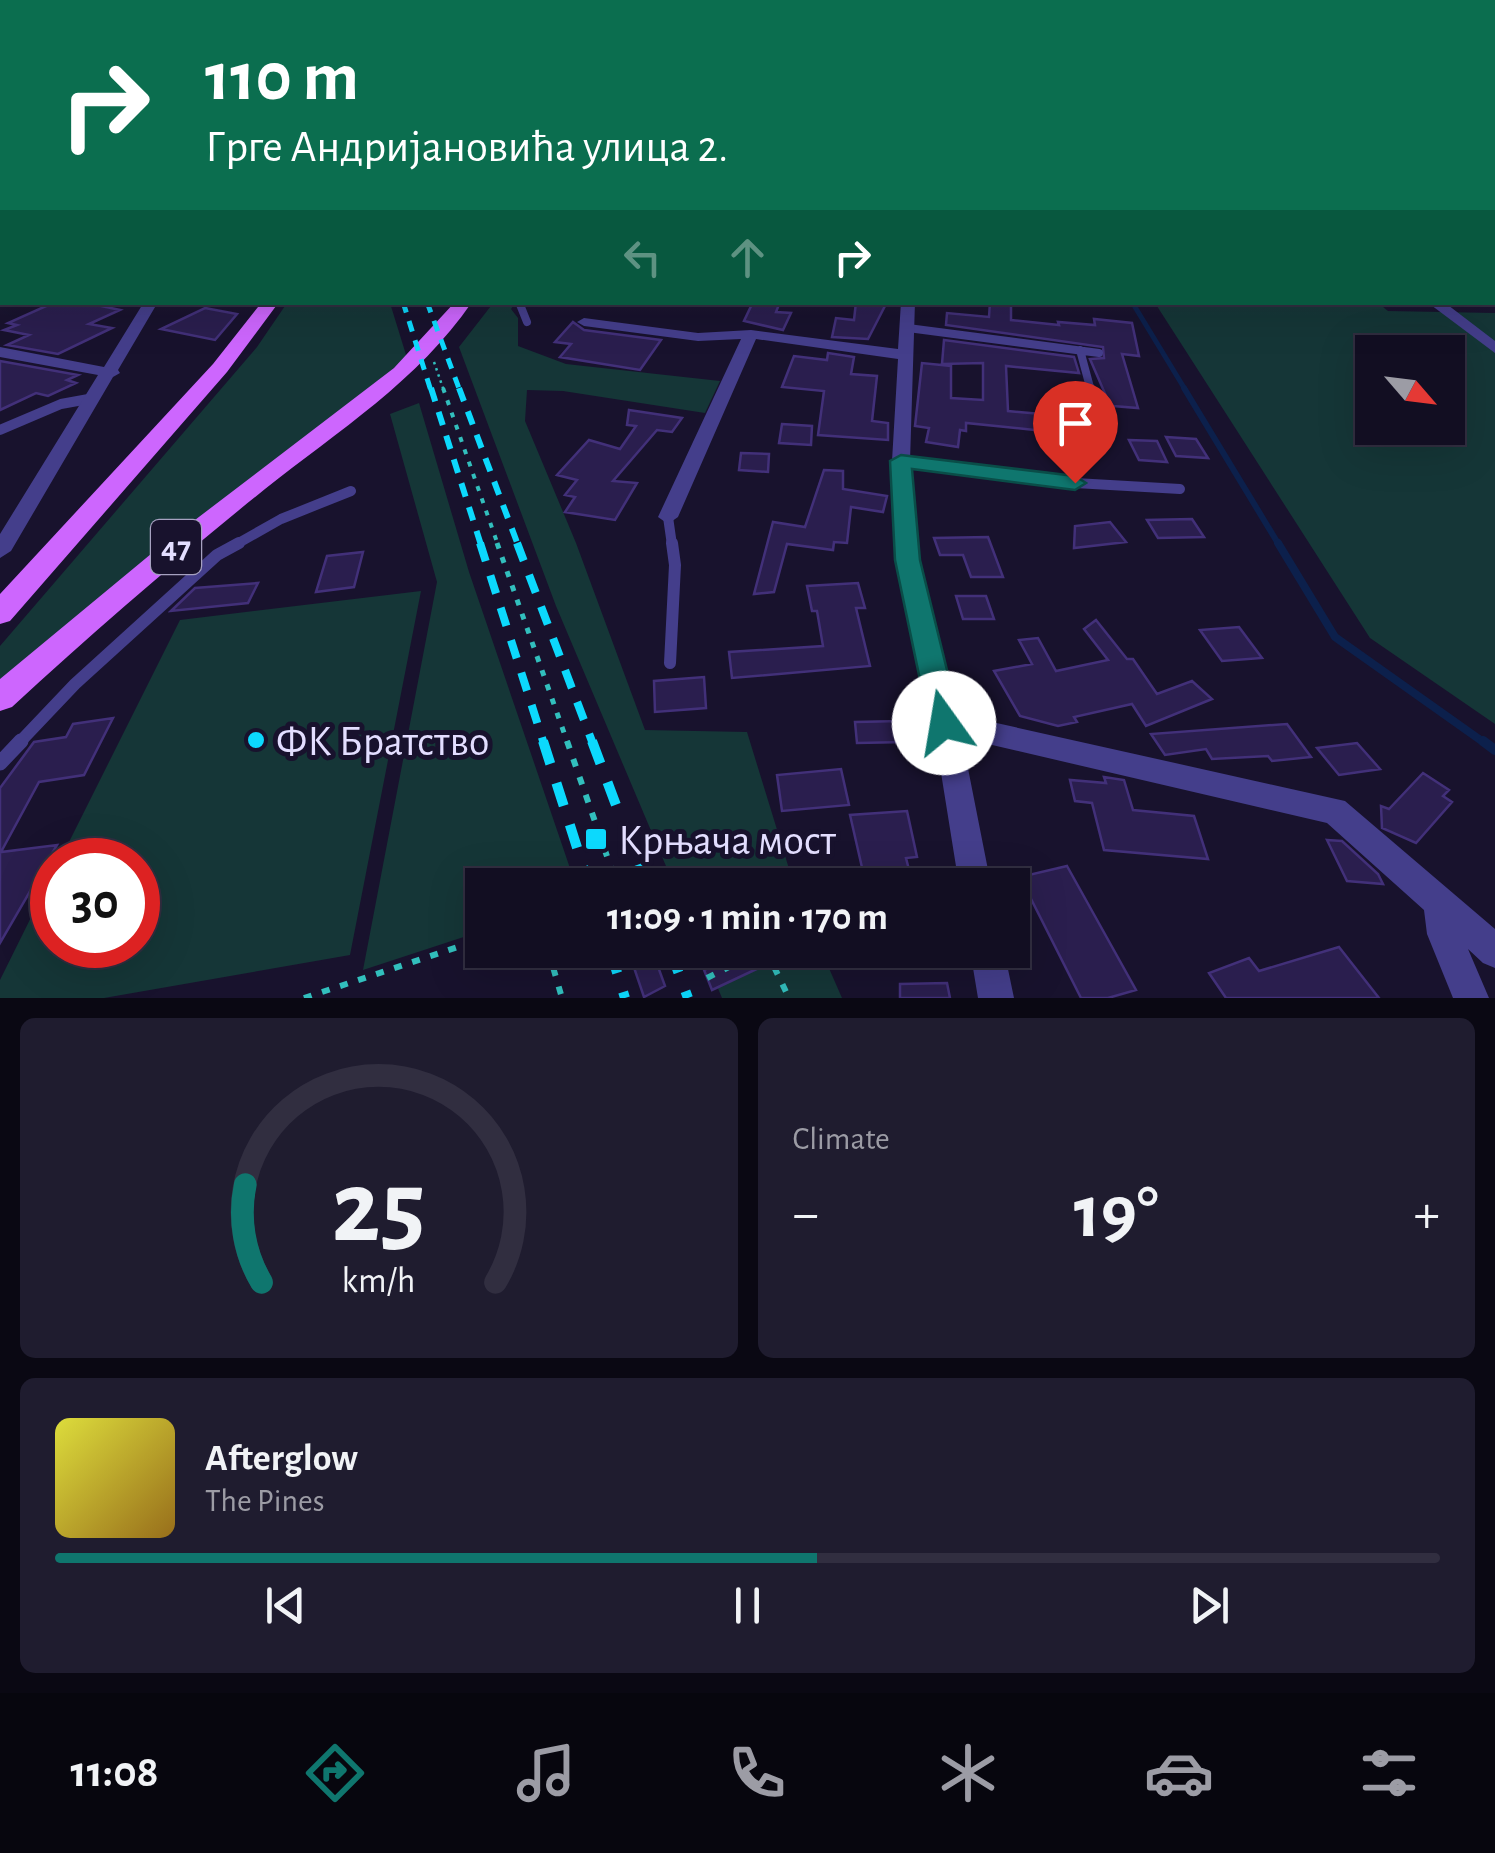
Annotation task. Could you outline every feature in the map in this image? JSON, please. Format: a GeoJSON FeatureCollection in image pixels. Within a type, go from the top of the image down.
{"type":"FeatureCollection","features":[{"type":"Feature","properties":{"kind":"main road","name":"47"},"geometry":{"type":"LineString","coordinates":[[0,612],[220,368],[269,305]]}},
{"type":"Feature","properties":{"kind":"main road","name":"47"},"geometry":{"type":"LineString","coordinates":[[0,698],[171,550],[395,375],[439,336],[462,305]]}},
{"type":"Feature","properties":{"kind":"street"},"geometry":{"type":"LineString","coordinates":[[4,539],[112,372],[149,305]]}},
{"type":"Feature","properties":{"kind":"street"},"geometry":{"type":"LineString","coordinates":[[908,305],[901,461],[908,560],[972,868]]}},
{"type":"Feature","properties":{"kind":"street"},"geometry":{"type":"LineString","coordinates":[[1438,305],[1495,348]]}},
{"type":"Feature","properties":{"kind":"street"},"geometry":{"type":"LineString","coordinates":[[584,322],[698,337],[751,334],[904,355]]}},
{"type":"Feature","properties":{"kind":"street"},"geometry":{"type":"LineString","coordinates":[[668,517],[751,334]]}},
{"type":"Feature","properties":{"kind":"street"},"geometry":{"type":"LineString","coordinates":[[0,352],[112,372]]}},
{"type":"Feature","properties":{"kind":"street"},"geometry":{"type":"LineString","coordinates":[[944,723],[1335,811],[1495,951]]}},
{"type":"Feature","properties":{"kind":"street"},"geometry":{"type":"LineString","coordinates":[[1440,906],[1444,934],[1471,998]]}},
{"type":"Feature","properties":{"kind":"street"},"geometry":{"type":"LineString","coordinates":[[990,968],[996,998]]}},
{"type":"Feature","properties":{"kind":"lane"},"geometry":{"type":"LineString","coordinates":[[520,305],[526,322]]}},
{"type":"Feature","properties":{"kind":"lane"},"geometry":{"type":"LineString","coordinates":[[908,328],[1099,352]]}},
{"type":"Feature","properties":{"kind":"lane"},"geometry":{"type":"LineString","coordinates":[[1080,350],[1096,411]]}},
{"type":"Feature","properties":{"kind":"lane"},"geometry":{"type":"LineString","coordinates":[[0,430],[61,404],[95,398]]}},
{"type":"Feature","properties":{"kind":"lane"},"geometry":{"type":"LineString","coordinates":[[901,461],[1075,483],[1180,490]]}},
{"type":"Feature","properties":{"kind":"lane"},"geometry":{"type":"LineString","coordinates":[[0,763],[75,684],[218,556],[281,519],[351,491]]}},
{"type":"Feature","properties":{"kind":"lane"},"geometry":{"type":"LineString","coordinates":[[668,517],[675,565],[670,663]]}},
{"type":"Feature","properties":{"kind":"path"},"geometry":{"type":"LineString","coordinates":[[434,362],[611,868]]}},
{"type":"Feature","properties":{"kind":"path"},"geometry":{"type":"LineString","coordinates":[[304,998],[465,945]]}},
{"type":"Feature","properties":{"kind":"path"},"geometry":{"type":"LineString","coordinates":[[553,968],[562,998]]}},
{"type":"Feature","properties":{"kind":"path"},"geometry":{"type":"LineString","coordinates":[[707,978],[728,968]]}},
{"type":"Feature","properties":{"kind":"path"},"geometry":{"type":"LineString","coordinates":[[774,968],[789,998]]}},
{"type":"Feature","properties":{"kind":"green space"},"geometry":{"type":"Polygon","coordinates":[[[286,305],[391,305],[407,358],[113,588],[0,689],[0,646],[257,347],[286,305]]]}},
{"type":"Feature","properties":{"kind":"green space"},"geometry":{"type":"Polygon","coordinates":[[[492,305],[514,305],[511,309],[518,318],[518,346],[566,364],[720,381],[705,413],[563,391],[527,390],[525,421],[576,543],[645,730],[747,732],[789,868],[667,868],[556,606],[459,347],[492,305]]]}},
{"type":"Feature","properties":{"kind":"green space"},"geometry":{"type":"Polygon","coordinates":[[[1156,305],[1381,305],[1388,311],[1495,313],[1495,724],[1370,638],[1156,305]]]}},
{"type":"Feature","properties":{"kind":"green space"},"geometry":{"type":"Polygon","coordinates":[[[419,403],[469,572],[570,868],[465,868],[465,937],[363,970],[437,582],[390,414],[419,403]]]}},
{"type":"Feature","properties":{"kind":"green space","name":"ФК Братство"},"geometry":{"type":"Polygon","coordinates":[[[421,591],[350,955],[104,998],[0,998],[0,980],[30,919],[30,968],[160,968],[160,838],[71,838],[180,620],[421,591]]]}},
{"type":"Feature","properties":{"kind":"green space"},"geometry":{"type":"Polygon","coordinates":[[[710,968],[829,968],[842,998],[722,998],[710,968]]]}},
{"type":"Feature","properties":{"kind":"building"},"geometry":{"type":"Polygon","coordinates":[[[48,305],[97,305],[120,310],[89,324],[112,328],[58,354],[7,345],[29,335],[4,330],[17,325],[8,323],[48,305]]]}},
{"type":"Feature","properties":{"kind":"building"},"geometry":{"type":"Polygon","coordinates":[[[752,305],[779,305],[776,312],[791,313],[783,330],[744,321],[752,305]]]}},
{"type":"Feature","properties":{"kind":"building"},"geometry":{"type":"Polygon","coordinates":[[[856,305],[885,305],[868,339],[832,337],[836,318],[854,320],[856,305]]]}},
{"type":"Feature","properties":{"kind":"building"},"geometry":{"type":"Polygon","coordinates":[[[990,305],[1011,305],[1011,320],[1059,325],[1058,322],[1095,325],[1094,319],[1132,323],[1139,356],[1122,354],[1138,408],[1113,406],[1106,396],[1090,359],[1104,358],[1103,347],[946,325],[947,313],[989,317],[990,305]]]}},
{"type":"Feature","properties":{"kind":"building"},"geometry":{"type":"Polygon","coordinates":[[[205,308],[237,314],[215,340],[161,329],[205,308]]]}},
{"type":"Feature","properties":{"kind":"building"},"geometry":{"type":"Polygon","coordinates":[[[573,322],[584,330],[661,340],[640,370],[560,357],[571,344],[555,342],[573,322]]]}},
{"type":"Feature","properties":{"kind":"building"},"geometry":{"type":"Polygon","coordinates":[[[944,340],[1074,357],[1079,373],[1006,366],[1008,411],[1052,415],[1054,432],[966,423],[966,431],[960,430],[958,447],[926,442],[929,428],[915,426],[922,363],[951,366],[951,398],[983,400],[983,363],[942,364],[944,340]]]}},
{"type":"Feature","properties":{"kind":"building"},"geometry":{"type":"Polygon","coordinates":[[[828,353],[854,357],[851,374],[877,376],[872,421],[888,423],[888,440],[818,435],[824,391],[782,387],[794,356],[827,360],[828,353]]]}},
{"type":"Feature","properties":{"kind":"building"},"geometry":{"type":"Polygon","coordinates":[[[0,361],[78,375],[67,380],[76,383],[48,396],[36,393],[0,410],[0,361]]]}},
{"type":"Feature","properties":{"kind":"building"},"geometry":{"type":"Polygon","coordinates":[[[629,410],[682,418],[672,432],[657,430],[613,481],[637,483],[615,520],[565,512],[575,497],[565,495],[577,480],[557,475],[589,440],[620,449],[636,426],[627,425],[629,410]]]}},
{"type":"Feature","properties":{"kind":"building"},"geometry":{"type":"Polygon","coordinates":[[[782,424],[812,426],[811,445],[779,443],[782,424]]]}},
{"type":"Feature","properties":{"kind":"building"},"geometry":{"type":"Polygon","coordinates":[[[1166,437],[1196,439],[1208,458],[1176,456],[1166,437]]]}},
{"type":"Feature","properties":{"kind":"building"},"geometry":{"type":"Polygon","coordinates":[[[1129,440],[1157,441],[1167,462],[1139,460],[1129,440]]]}},
{"type":"Feature","properties":{"kind":"building"},"geometry":{"type":"Polygon","coordinates":[[[741,453],[769,454],[768,472],[739,470],[741,453]]]}},
{"type":"Feature","properties":{"kind":"building"},"geometry":{"type":"Polygon","coordinates":[[[824,470],[843,471],[843,489],[887,496],[883,512],[851,507],[847,543],[834,542],[833,550],[787,544],[774,592],[754,594],[773,522],[805,527],[824,470]]]}},
{"type":"Feature","properties":{"kind":"building"},"geometry":{"type":"Polygon","coordinates":[[[1192,519],[1204,537],[1158,538],[1147,520],[1192,519]]]}},
{"type":"Feature","properties":{"kind":"building"},"geometry":{"type":"Polygon","coordinates":[[[1110,522],[1126,542],[1074,548],[1075,526],[1110,522]]]}},
{"type":"Feature","properties":{"kind":"building"},"geometry":{"type":"Polygon","coordinates":[[[988,537],[1003,577],[971,577],[963,555],[940,555],[934,538],[988,537]]]}},
{"type":"Feature","properties":{"kind":"building"},"geometry":{"type":"Polygon","coordinates":[[[363,552],[354,587],[316,592],[327,556],[363,552]]]}},
{"type":"Feature","properties":{"kind":"building"},"geometry":{"type":"Polygon","coordinates":[[[258,583],[248,603],[171,611],[195,588],[258,583]]]}},
{"type":"Feature","properties":{"kind":"building"},"geometry":{"type":"Polygon","coordinates":[[[858,583],[865,608],[856,608],[870,666],[732,678],[729,652],[823,646],[817,611],[812,611],[807,586],[858,583]]]}},
{"type":"Feature","properties":{"kind":"building"},"geometry":{"type":"Polygon","coordinates":[[[956,596],[986,596],[994,619],[963,619],[956,596]]]}},
{"type":"Feature","properties":{"kind":"building"},"geometry":{"type":"Polygon","coordinates":[[[1096,620],[1127,659],[1133,659],[1157,694],[1192,681],[1212,699],[1146,726],[1132,704],[1074,717],[1077,722],[1058,726],[1020,716],[994,671],[1032,664],[1019,640],[1038,638],[1056,671],[1108,660],[1084,629],[1096,620]]]}},
{"type":"Feature","properties":{"kind":"building"},"geometry":{"type":"Polygon","coordinates":[[[1239,627],[1262,658],[1222,661],[1200,630],[1239,627]]]}},
{"type":"Feature","properties":{"kind":"building"},"geometry":{"type":"Polygon","coordinates":[[[704,677],[706,708],[655,712],[654,681],[704,677]]]}},
{"type":"Feature","properties":{"kind":"building"},"geometry":{"type":"Polygon","coordinates":[[[113,718],[84,775],[39,782],[1,852],[30,848],[30,891],[0,943],[0,788],[34,742],[66,737],[73,724],[113,718]]]}},
{"type":"Feature","properties":{"kind":"building"},"geometry":{"type":"Polygon","coordinates":[[[901,721],[905,742],[857,743],[855,722],[901,721]]]}},
{"type":"Feature","properties":{"kind":"building"},"geometry":{"type":"Polygon","coordinates":[[[1287,724],[1311,757],[1272,761],[1268,756],[1212,759],[1206,749],[1165,755],[1151,734],[1287,724]]]}},
{"type":"Feature","properties":{"kind":"building"},"geometry":{"type":"Polygon","coordinates":[[[1357,743],[1380,769],[1339,775],[1317,748],[1357,743]]]}},
{"type":"Feature","properties":{"kind":"building"},"geometry":{"type":"Polygon","coordinates":[[[841,769],[849,805],[782,811],[777,775],[841,769]]]}},
{"type":"Feature","properties":{"kind":"building"},"geometry":{"type":"Polygon","coordinates":[[[1423,773],[1449,790],[1443,796],[1452,802],[1416,843],[1382,828],[1381,806],[1389,809],[1423,773]]]}},
{"type":"Feature","properties":{"kind":"building"},"geometry":{"type":"Polygon","coordinates":[[[1104,777],[1124,780],[1133,810],[1194,816],[1208,859],[1104,850],[1092,803],[1075,801],[1070,780],[1106,783],[1104,777]]]}},
{"type":"Feature","properties":{"kind":"building"},"geometry":{"type":"Polygon","coordinates":[[[907,811],[917,857],[906,858],[909,868],[862,868],[850,815],[907,811]]]}},
{"type":"Feature","properties":{"kind":"building"},"geometry":{"type":"Polygon","coordinates":[[[1327,840],[1342,841],[1378,874],[1383,884],[1347,881],[1327,840]]]}},
{"type":"Feature","properties":{"kind":"building"},"geometry":{"type":"Polygon","coordinates":[[[1067,866],[1136,990],[1108,998],[1081,998],[1030,897],[1030,875],[1067,866]]]}},
{"type":"Feature","properties":{"kind":"building"},"geometry":{"type":"Polygon","coordinates":[[[1339,947],[1379,998],[1226,998],[1209,973],[1249,958],[1259,971],[1339,947]]]}},
{"type":"Feature","properties":{"kind":"building"},"geometry":{"type":"Polygon","coordinates":[[[634,968],[658,968],[665,986],[644,997],[634,968]]]}},
{"type":"Feature","properties":{"kind":"building"},"geometry":{"type":"Polygon","coordinates":[[[708,968],[759,968],[712,990],[704,970],[708,968]]]}},
{"type":"Feature","properties":{"kind":"building"},"geometry":{"type":"Polygon","coordinates":[[[947,983],[950,998],[900,998],[900,984],[947,983]]]}},
{"type":"Feature","properties":{"kind":"waterway"},"geometry":{"type":"LineString","coordinates":[[1134,305],[1186,391]]}},
{"type":"Feature","properties":{"kind":"waterway"},"geometry":{"type":"LineString","coordinates":[[1184,388],[1279,545]]}},
{"type":"Feature","properties":{"kind":"waterway"},"geometry":{"type":"LineString","coordinates":[[1278,543],[1335,637],[1486,744]]}},
{"type":"Feature","properties":{"kind":"waterway"},"geometry":{"type":"LineString","coordinates":[[1483,741],[1495,750]]}},
{"type":"Feature","properties":{"kind":"railway"},"geometry":{"type":"LineString","coordinates":[[404,305],[431,391]]}},
{"type":"Feature","properties":{"kind":"railway"},"geometry":{"type":"LineString","coordinates":[[428,305],[460,391]]}},
{"type":"Feature","properties":{"kind":"railway"},"geometry":{"type":"LineString","coordinates":[[431,388],[481,545]]}},
{"type":"Feature","properties":{"kind":"railway"},"geometry":{"type":"LineString","coordinates":[[459,388],[518,545]]}},
{"type":"Feature","properties":{"kind":"railway"},"geometry":{"type":"LineString","coordinates":[[480,543],[544,744]]}},
{"type":"Feature","properties":{"kind":"railway"},"geometry":{"type":"LineString","coordinates":[[517,543],[593,744]]}},
{"type":"Feature","properties":{"kind":"railway"},"geometry":{"type":"LineString","coordinates":[[543,741],[584,868]]}},
{"type":"Feature","properties":{"kind":"railway"},"geometry":{"type":"LineString","coordinates":[[592,741],[640,868]]}},
{"type":"Feature","properties":{"kind":"railway"},"geometry":{"type":"LineString","coordinates":[[616,968],[625,998]]}},
{"type":"Feature","properties":{"kind":"railway"},"geometry":{"type":"LineString","coordinates":[[677,968],[688,998]]}},
{"type":"Feature","properties":{"kind":"place","name":"ФК Братство"},"geometry":{"type":"Point","coordinates":[256,740]}},
{"type":"Feature","properties":{"kind":"place","name":"Крњача мост"},"geometry":{"type":"Point","coordinates":[596,839]}},
{"type":"Feature","properties":{"kind":"route"},"geometry":{"type":"LineString","coordinates":[[944,723],[908,560],[901,461],[1075,483]]}}]}
